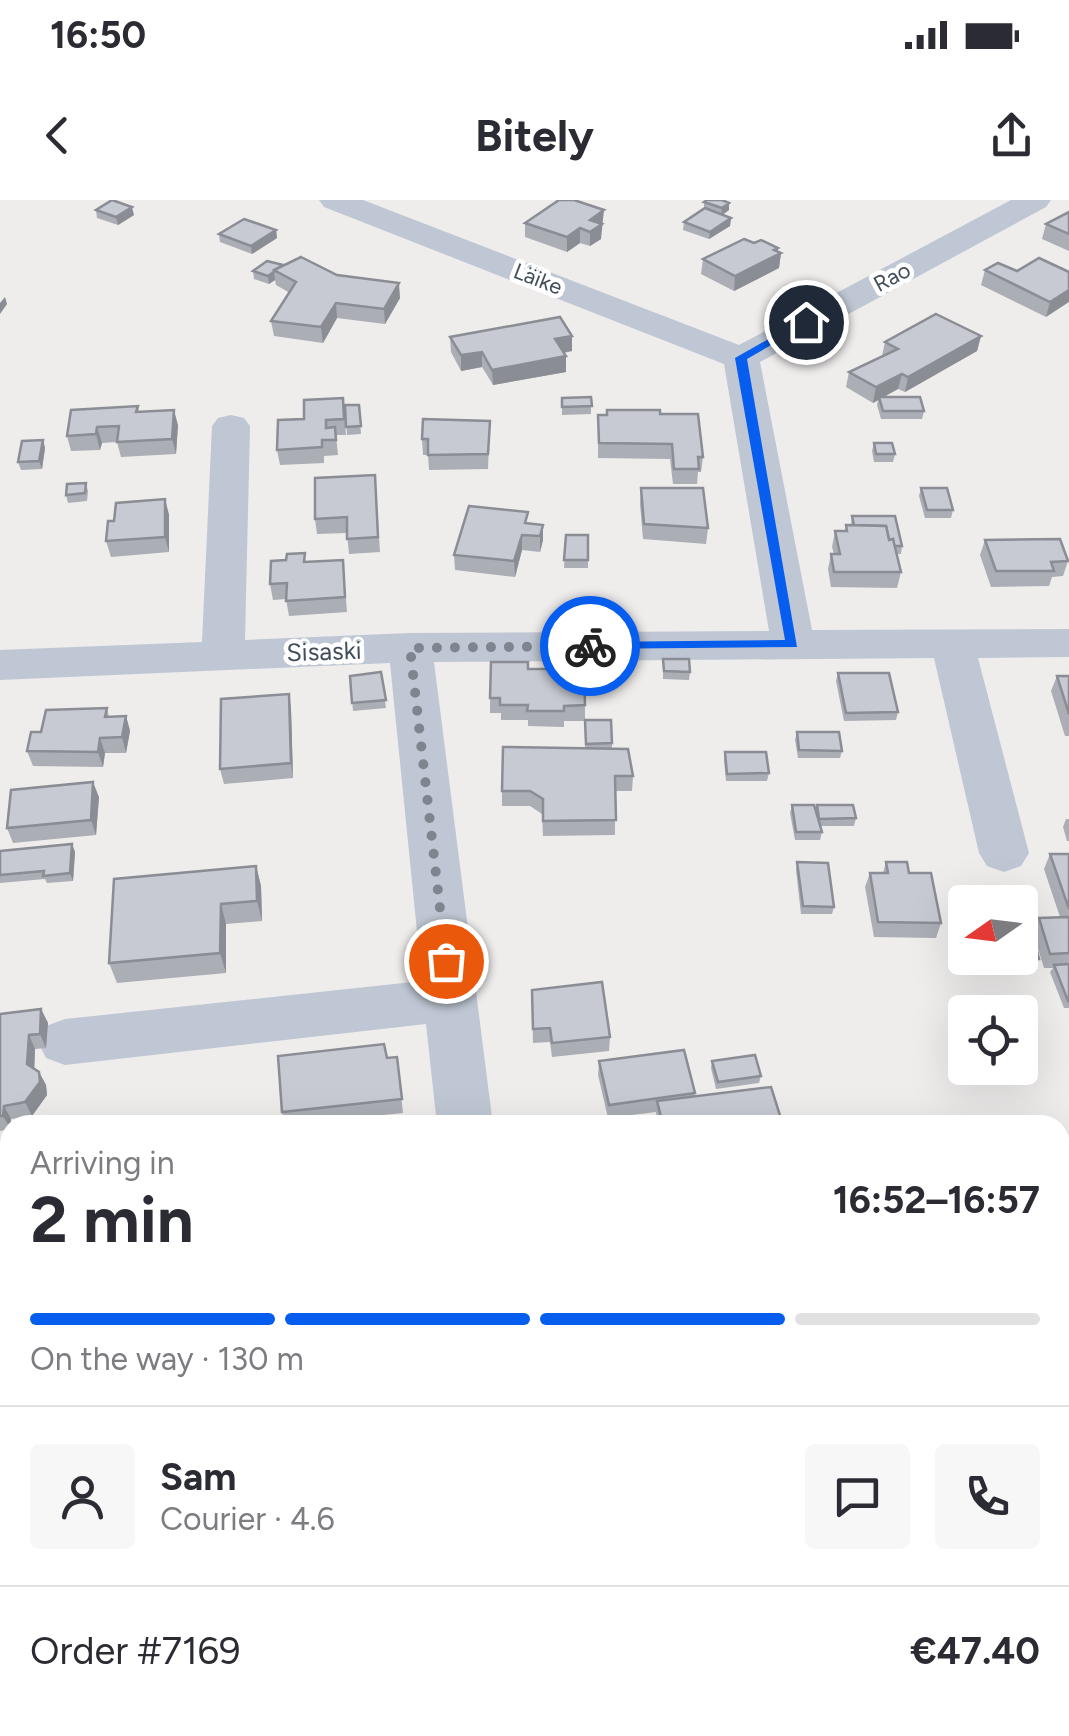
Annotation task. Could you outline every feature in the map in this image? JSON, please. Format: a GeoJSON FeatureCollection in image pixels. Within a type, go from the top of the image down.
{"type":"FeatureCollection","features":[{"type":"Feature","properties":{"kind":"street","name":"Läike"},"geometry":{"type":"LineString","coordinates":[[334,200],[741,358]]}},
{"type":"Feature","properties":{"kind":"street","name":"Rao"},"geometry":{"type":"LineString","coordinates":[[741,358],[1034,200]]}},
{"type":"Feature","properties":{"kind":"street"},"geometry":{"type":"LineString","coordinates":[[741,358],[792,644]]}},
{"type":"Feature","properties":{"kind":"street"},"geometry":{"type":"LineString","coordinates":[[223,656],[231,426]]}},
{"type":"Feature","properties":{"kind":"street","name":"Sisaski"},"geometry":{"type":"LineString","coordinates":[[0,665],[410,648],[1069,642]]}},
{"type":"Feature","properties":{"kind":"street"},"geometry":{"type":"LineString","coordinates":[[952,643],[1004,853]]}},
{"type":"Feature","properties":{"kind":"street"},"geometry":{"type":"LineString","coordinates":[[410,648],[464,1115]]}},
{"type":"Feature","properties":{"kind":"street"},"geometry":{"type":"LineString","coordinates":[[65,1042],[450,1000]]}},
{"type":"Feature","properties":{"kind":"building"},"geometry":{"type":"Polygon","coordinates":[[[112,200],[132,207],[116,217],[96,210],[112,200]]]}},
{"type":"Feature","properties":{"kind":"building"},"geometry":{"type":"Polygon","coordinates":[[[559,200],[574,200],[604,210],[590,220],[602,224],[590,232],[580,228],[567,237],[525,223],[559,200]]]}},
{"type":"Feature","properties":{"kind":"building"},"geometry":{"type":"Polygon","coordinates":[[[704,202],[729,203],[722,208],[704,202]]]}},
{"type":"Feature","properties":{"kind":"building"},"geometry":{"type":"Polygon","coordinates":[[[705,208],[731,218],[710,232],[684,222],[705,208]]]}},
{"type":"Feature","properties":{"kind":"building"},"geometry":{"type":"Polygon","coordinates":[[[1069,212],[1069,234],[1046,224],[1069,212]]]}},
{"type":"Feature","properties":{"kind":"building"},"geometry":{"type":"Polygon","coordinates":[[[244,219],[276,230],[251,246],[219,234],[244,219]]]}},
{"type":"Feature","properties":{"kind":"building"},"geometry":{"type":"Polygon","coordinates":[[[744,239],[754,243],[761,240],[781,253],[735,276],[703,259],[744,239]]]}},
{"type":"Feature","properties":{"kind":"building"},"geometry":{"type":"Polygon","coordinates":[[[301,257],[337,275],[399,283],[384,309],[336,303],[321,327],[271,321],[296,282],[274,270],[301,257]]]}},
{"type":"Feature","properties":{"kind":"building"},"geometry":{"type":"Polygon","coordinates":[[[1039,258],[1069,272],[1069,290],[1050,302],[985,270],[998,263],[1017,271],[1039,258]]]}},
{"type":"Feature","properties":{"kind":"building"},"geometry":{"type":"Polygon","coordinates":[[[267,261],[283,265],[268,276],[253,271],[267,261]]]}},
{"type":"Feature","properties":{"kind":"building"},"geometry":{"type":"Polygon","coordinates":[[[936,314],[981,336],[908,377],[902,374],[876,387],[849,372],[898,349],[885,342],[936,314]]]}},
{"type":"Feature","properties":{"kind":"building"},"geometry":{"type":"Polygon","coordinates":[[[560,317],[572,336],[555,339],[566,356],[492,370],[482,352],[461,355],[450,337],[560,317]]]}},
{"type":"Feature","properties":{"kind":"building"},"geometry":{"type":"Polygon","coordinates":[[[591,397],[592,406],[562,407],[562,398],[591,397]]]}},
{"type":"Feature","properties":{"kind":"building"},"geometry":{"type":"Polygon","coordinates":[[[879,397],[920,397],[924,411],[883,411],[879,397]]]}},
{"type":"Feature","properties":{"kind":"building"},"geometry":{"type":"Polygon","coordinates":[[[343,398],[344,419],[326,420],[326,428],[335,427],[336,440],[322,440],[322,447],[277,450],[278,420],[304,419],[304,400],[343,398]]]}},
{"type":"Feature","properties":{"kind":"building"},"geometry":{"type":"Polygon","coordinates":[[[345,405],[359,405],[361,426],[346,427],[345,405]]]}},
{"type":"Feature","properties":{"kind":"building"},"geometry":{"type":"Polygon","coordinates":[[[138,406],[136,412],[174,410],[172,439],[117,442],[119,426],[97,427],[96,434],[67,436],[71,410],[138,406]]]}},
{"type":"Feature","properties":{"kind":"building"},"geometry":{"type":"Polygon","coordinates":[[[607,410],[698,414],[703,457],[698,457],[699,469],[674,469],[672,444],[599,443],[598,415],[607,415],[607,410]]]}},
{"type":"Feature","properties":{"kind":"building"},"geometry":{"type":"Polygon","coordinates":[[[423,419],[490,421],[488,454],[428,455],[428,439],[422,439],[423,419]]]}},
{"type":"Feature","properties":{"kind":"building"},"geometry":{"type":"Polygon","coordinates":[[[43,440],[39,461],[18,462],[22,441],[43,440]]]}},
{"type":"Feature","properties":{"kind":"building"},"geometry":{"type":"Polygon","coordinates":[[[874,443],[892,443],[895,454],[876,454],[874,443]]]}},
{"type":"Feature","properties":{"kind":"building"},"geometry":{"type":"Polygon","coordinates":[[[375,475],[378,537],[347,539],[347,517],[315,519],[315,478],[375,475]]]}},
{"type":"Feature","properties":{"kind":"building"},"geometry":{"type":"Polygon","coordinates":[[[86,483],[85,493],[66,495],[67,484],[86,483]]]}},
{"type":"Feature","properties":{"kind":"building"},"geometry":{"type":"Polygon","coordinates":[[[641,488],[703,488],[708,528],[644,524],[641,488]]]}},
{"type":"Feature","properties":{"kind":"building"},"geometry":{"type":"Polygon","coordinates":[[[921,488],[947,488],[953,510],[927,510],[921,488]]]}},
{"type":"Feature","properties":{"kind":"building"},"geometry":{"type":"Polygon","coordinates":[[[165,499],[165,537],[106,541],[108,521],[114,521],[116,503],[165,499]]]}},
{"type":"Feature","properties":{"kind":"building"},"geometry":{"type":"Polygon","coordinates":[[[469,506],[528,512],[525,523],[543,525],[540,536],[522,535],[514,561],[454,555],[469,506]]]}},
{"type":"Feature","properties":{"kind":"building"},"geometry":{"type":"Polygon","coordinates":[[[852,516],[895,516],[902,546],[894,546],[893,539],[889,540],[886,526],[854,525],[852,516]]]}},
{"type":"Feature","properties":{"kind":"building"},"geometry":{"type":"Polygon","coordinates":[[[846,525],[886,526],[901,572],[834,572],[831,554],[840,554],[835,531],[847,531],[846,525]]]}},
{"type":"Feature","properties":{"kind":"building"},"geometry":{"type":"Polygon","coordinates":[[[566,535],[588,535],[588,560],[564,560],[566,535]]]}},
{"type":"Feature","properties":{"kind":"building"},"geometry":{"type":"Polygon","coordinates":[[[1060,539],[1068,561],[1051,562],[1054,571],[996,571],[985,540],[1060,539]]]}},
{"type":"Feature","properties":{"kind":"building"},"geometry":{"type":"Polygon","coordinates":[[[305,553],[304,562],[343,560],[345,597],[286,601],[287,583],[270,584],[271,561],[286,560],[287,554],[305,553]]]}},
{"type":"Feature","properties":{"kind":"building"},"geometry":{"type":"Polygon","coordinates":[[[663,659],[689,659],[690,672],[664,671],[663,659]]]}},
{"type":"Feature","properties":{"kind":"building"},"geometry":{"type":"Polygon","coordinates":[[[491,662],[528,662],[528,669],[584,669],[585,705],[564,706],[564,711],[527,711],[528,705],[500,705],[500,698],[490,698],[491,662]]]}},
{"type":"Feature","properties":{"kind":"building"},"geometry":{"type":"Polygon","coordinates":[[[381,672],[386,700],[352,703],[350,676],[381,672]]]}},
{"type":"Feature","properties":{"kind":"building"},"geometry":{"type":"Polygon","coordinates":[[[838,673],[889,673],[898,712],[846,713],[838,673]]]}},
{"type":"Feature","properties":{"kind":"building"},"geometry":{"type":"Polygon","coordinates":[[[1057,676],[1069,676],[1069,714],[1057,676]]]}},
{"type":"Feature","properties":{"kind":"building"},"geometry":{"type":"Polygon","coordinates":[[[289,694],[291,763],[220,769],[221,699],[289,694]]]}},
{"type":"Feature","properties":{"kind":"building"},"geometry":{"type":"Polygon","coordinates":[[[107,708],[105,717],[126,716],[122,737],[100,738],[98,752],[27,751],[31,732],[41,732],[46,710],[107,708]]]}},
{"type":"Feature","properties":{"kind":"building"},"geometry":{"type":"Polygon","coordinates":[[[585,720],[611,720],[612,743],[586,744],[585,720]]]}},
{"type":"Feature","properties":{"kind":"building"},"geometry":{"type":"Polygon","coordinates":[[[797,732],[839,732],[842,751],[799,750],[797,732]]]}},
{"type":"Feature","properties":{"kind":"building"},"geometry":{"type":"Polygon","coordinates":[[[503,747],[628,749],[633,776],[615,776],[616,820],[543,821],[543,799],[530,791],[502,791],[503,747]]]}},
{"type":"Feature","properties":{"kind":"building"},"geometry":{"type":"Polygon","coordinates":[[[725,752],[766,752],[769,773],[727,774],[725,752]]]}},
{"type":"Feature","properties":{"kind":"building"},"geometry":{"type":"Polygon","coordinates":[[[93,782],[91,820],[7,828],[11,790],[93,782]]]}},
{"type":"Feature","properties":{"kind":"building"},"geometry":{"type":"Polygon","coordinates":[[[792,805],[814,805],[822,832],[796,832],[792,805]]]}},
{"type":"Feature","properties":{"kind":"building"},"geometry":{"type":"Polygon","coordinates":[[[817,805],[853,805],[856,818],[819,819],[817,805]]]}},
{"type":"Feature","properties":{"kind":"building"},"geometry":{"type":"Polygon","coordinates":[[[72,844],[70,873],[0,875],[0,851],[72,844]]]}},
{"type":"Feature","properties":{"kind":"building"},"geometry":{"type":"Polygon","coordinates":[[[1050,854],[1069,854],[1069,909],[1050,854]]]}},
{"type":"Feature","properties":{"kind":"building"},"geometry":{"type":"Polygon","coordinates":[[[797,862],[828,863],[834,907],[803,906],[797,862]]]}},
{"type":"Feature","properties":{"kind":"building"},"geometry":{"type":"Polygon","coordinates":[[[886,862],[907,862],[909,873],[931,873],[941,923],[878,922],[870,873],[888,873],[886,862]]]}},
{"type":"Feature","properties":{"kind":"building"},"geometry":{"type":"Polygon","coordinates":[[[256,866],[257,901],[221,904],[220,953],[109,963],[114,879],[256,866]]]}},
{"type":"Feature","properties":{"kind":"building"},"geometry":{"type":"Polygon","coordinates":[[[1069,917],[1069,953],[1050,954],[1039,918],[1069,917]]]}},
{"type":"Feature","properties":{"kind":"building"},"geometry":{"type":"Polygon","coordinates":[[[1069,964],[1069,1001],[1068,1001],[1054,965],[1069,964]]]}},
{"type":"Feature","properties":{"kind":"building"},"geometry":{"type":"Polygon","coordinates":[[[602,982],[610,1037],[552,1043],[550,1028],[533,1029],[532,990],[602,982]]]}},
{"type":"Feature","properties":{"kind":"building"},"geometry":{"type":"Polygon","coordinates":[[[41,1009],[40,1034],[29,1035],[27,1064],[39,1072],[40,1082],[25,1102],[4,1106],[3,1115],[0,1115],[0,1014],[41,1009]]]}},
{"type":"Feature","properties":{"kind":"building"},"geometry":{"type":"Polygon","coordinates":[[[384,1044],[387,1058],[397,1057],[402,1099],[282,1112],[278,1056],[384,1044]]]}},
{"type":"Feature","properties":{"kind":"building"},"geometry":{"type":"Polygon","coordinates":[[[684,1050],[695,1093],[609,1105],[599,1061],[684,1050]]]}},
{"type":"Feature","properties":{"kind":"building"},"geometry":{"type":"Polygon","coordinates":[[[755,1055],[761,1076],[718,1082],[712,1061],[755,1055]]]}},
{"type":"Feature","properties":{"kind":"building"},"geometry":{"type":"Polygon","coordinates":[[[771,1087],[780,1115],[660,1115],[657,1101],[771,1087]]]}},
{"type":"Feature","properties":{"kind":"way so far"},"geometry":{"type":"LineString","coordinates":[[446,961],[410,648],[590,646]]}},
{"type":"Feature","properties":{"kind":"route"},"geometry":{"type":"LineString","coordinates":[[590,646],[792,644],[741,358],[806,322]]}}]}
